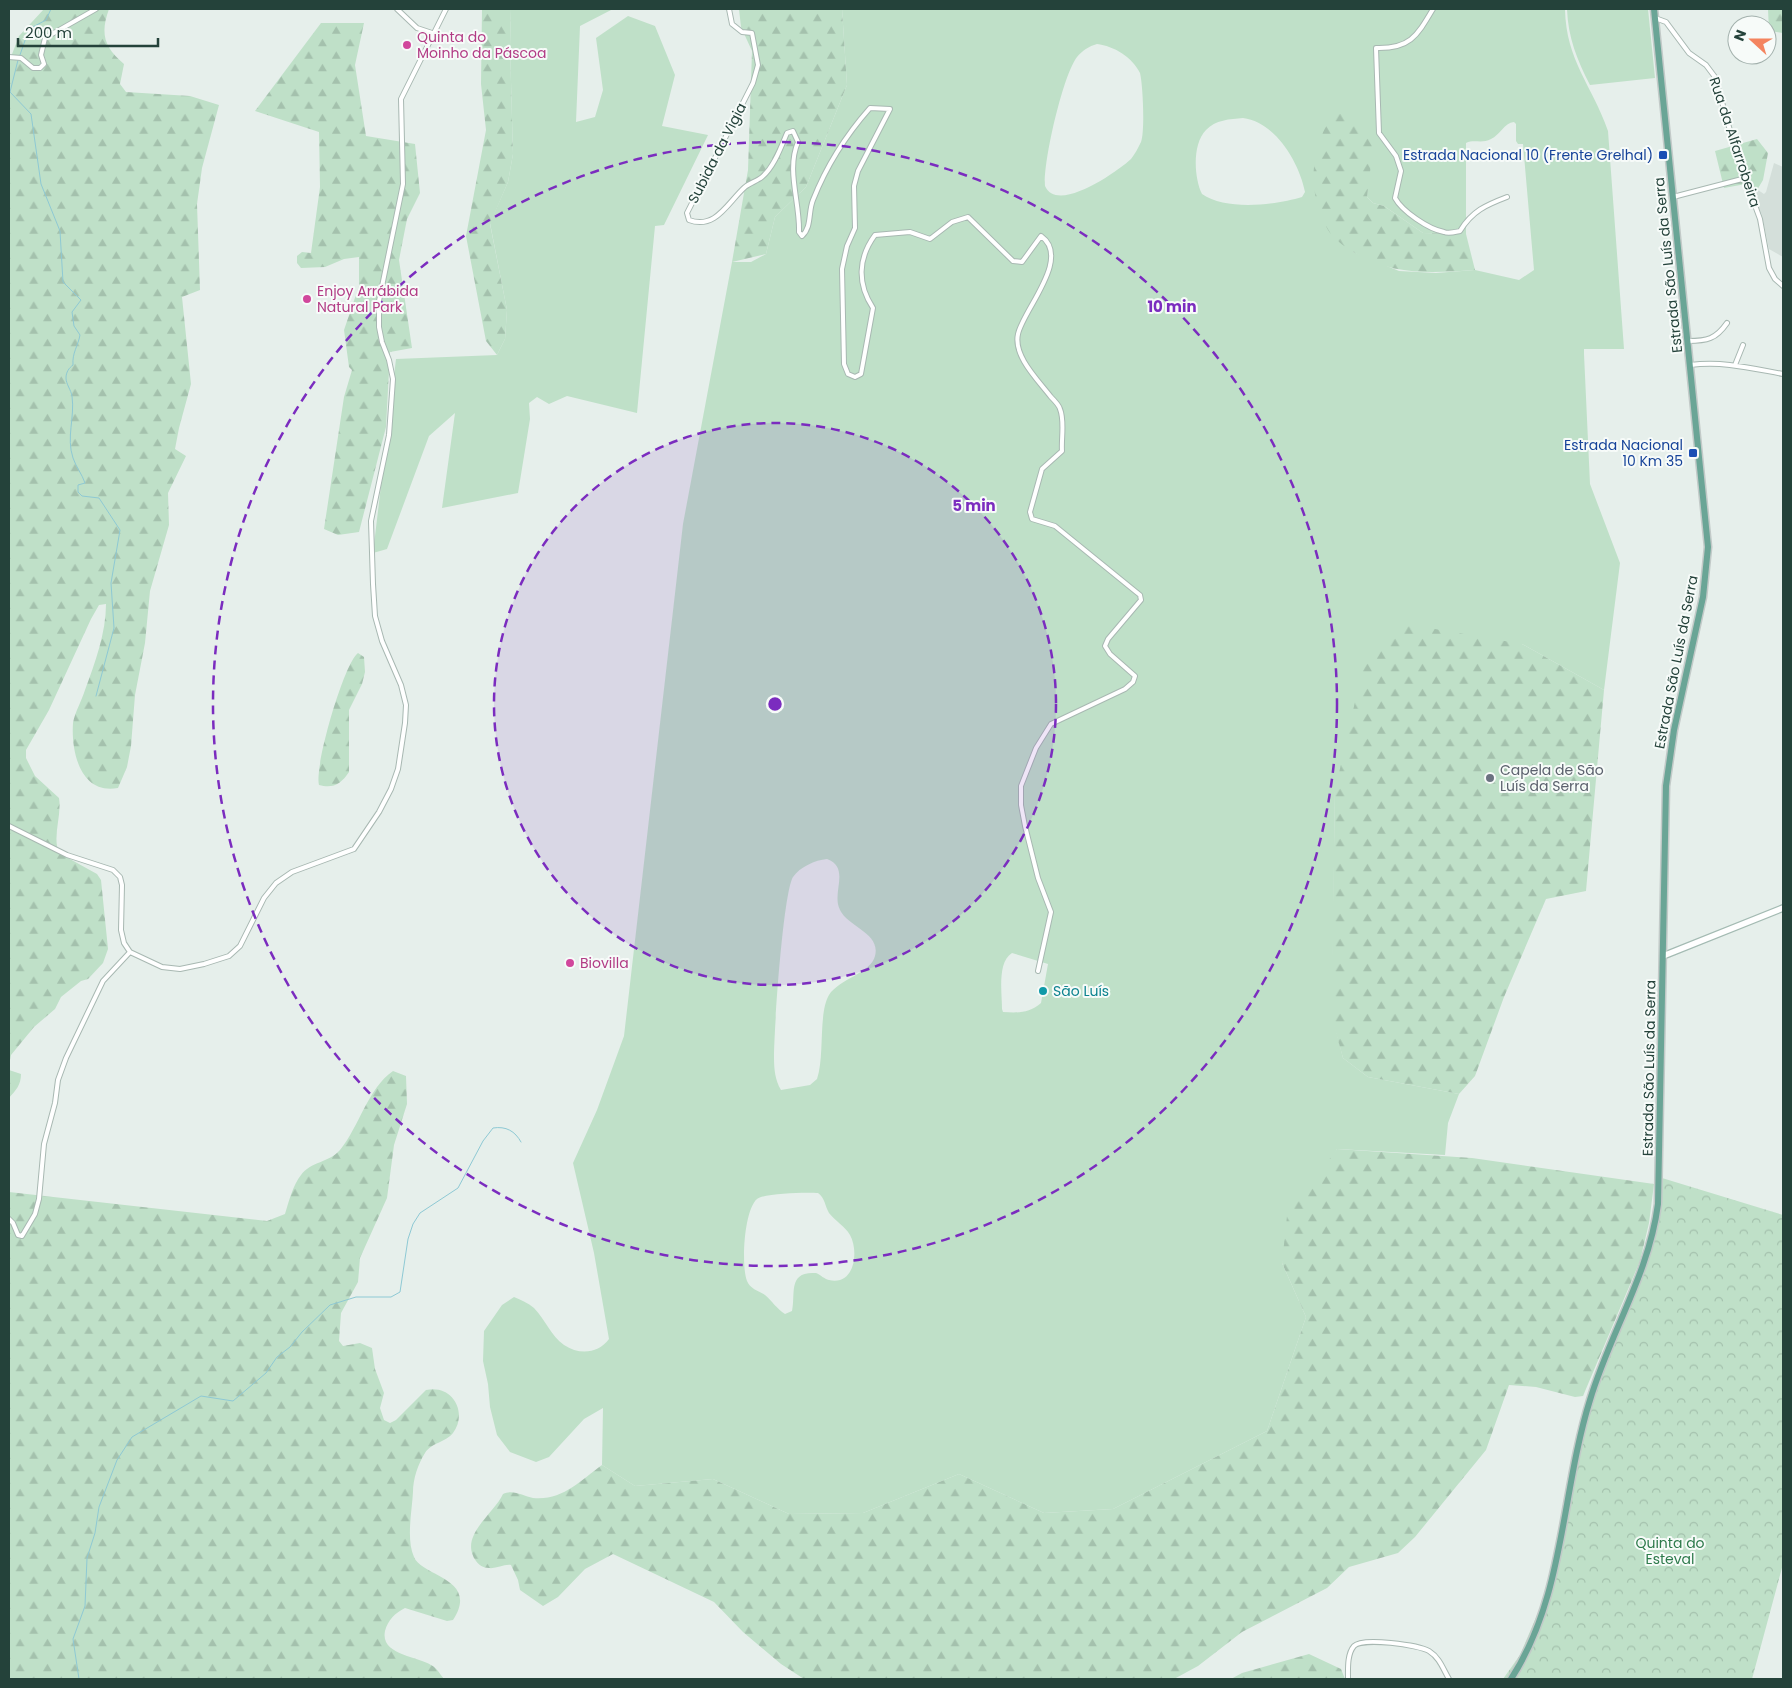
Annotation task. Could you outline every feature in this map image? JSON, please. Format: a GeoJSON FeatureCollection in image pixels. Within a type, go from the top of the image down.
{"type":"FeatureCollection","features":[{"type":"Feature","properties":{"kind":"main road","name":"Estrada São Luís da Serra"},"geometry":{"type":"LineString","coordinates":[[1511,1679],[1531,1641],[1546,1603],[1588,1406],[1642,1272],[1653,1233],[1659,1188],[1666,801],[1670,755],[1704,597],[1708,567],[1708,528],[1654,9]]}},
{"type":"Feature","properties":{"kind":"street"},"geometry":{"type":"LineString","coordinates":[[9,57],[21,58],[33,68],[40,68],[44,64],[41,55],[44,38],[96,9]]}},
{"type":"Feature","properties":{"kind":"street"},"geometry":{"type":"LineString","coordinates":[[397,9],[417,28],[432,33]]}},
{"type":"Feature","properties":{"kind":"street"},"geometry":{"type":"LineString","coordinates":[[9,826],[67,855],[113,870],[120,877],[122,885],[121,930],[124,943],[130,952],[162,967],[180,969],[228,956],[240,946],[264,898],[276,884],[292,872],[354,849],[379,812],[391,789],[398,769],[406,723],[406,705],[401,685],[382,641],[375,616],[371,521],[389,435],[393,395],[393,379],[379,327],[379,302],[403,184],[401,99],[432,33],[446,9]]}},
{"type":"Feature","properties":{"kind":"street","name":"Subida da Vigia"},"geometry":{"type":"LineString","coordinates":[[728,9],[732,24],[742,32],[752,33],[758,65],[752,83],[687,212],[689,220],[697,223],[709,221],[722,213],[746,186],[762,178],[769,169],[787,133],[793,131],[798,142],[792,155],[800,215],[799,232],[802,236],[808,230],[812,201],[854,126],[870,108],[890,109],[858,171],[854,186],[855,228],[843,261],[841,291],[844,364],[848,374],[855,377],[861,374],[873,308],[864,294],[863,261],[867,247],[876,235],[910,232],[930,239],[952,222],[968,217],[1014,262],[1022,262],[1041,236],[1045,239],[1049,249],[1050,263],[1042,289],[1027,312],[1018,333],[1017,345],[1026,362],[1060,409],[1062,451],[1056,459],[1042,469],[1030,512],[1032,519],[1055,526],[1140,595],[1141,600],[1108,639],[1105,646],[1110,654],[1135,676],[1133,682],[1125,689],[1051,724],[1036,748],[1021,786],[1021,805],[1025,826],[1038,878],[1050,912],[1038,971]]}},
{"type":"Feature","properties":{"kind":"street"},"geometry":{"type":"LineString","coordinates":[[1433,9],[1419,33],[1406,44],[1376,48],[1380,133],[1396,156],[1401,171],[1394,198],[1399,206],[1414,217],[1444,232],[1452,233],[1460,231],[1468,218],[1481,207],[1507,197]]}},
{"type":"Feature","properties":{"kind":"street","name":"Rua da Alfarrobeira"},"geometry":{"type":"LineString","coordinates":[[1655,18],[1666,22],[1689,53],[1706,65],[1716,77],[1738,159],[1760,219],[1769,268],[1775,279],[1783,286]]}},
{"type":"Feature","properties":{"kind":"street"},"geometry":{"type":"LineString","coordinates":[[1673,197],[1746,178]]}},
{"type":"Feature","properties":{"kind":"street"},"geometry":{"type":"LineString","coordinates":[[1688,341],[1707,341],[1720,334],[1727,323]]}},
{"type":"Feature","properties":{"kind":"street"},"geometry":{"type":"LineString","coordinates":[[1735,365],[1743,346]]}},
{"type":"Feature","properties":{"kind":"street"},"geometry":{"type":"LineString","coordinates":[[1690,365],[1715,362],[1746,369],[1783,374]]}},
{"type":"Feature","properties":{"kind":"street"},"geometry":{"type":"LineString","coordinates":[[1663,956],[1783,908]]}},
{"type":"Feature","properties":{"kind":"street"},"geometry":{"type":"LineString","coordinates":[[9,1219],[13,1222],[18,1235],[22,1236],[34,1214],[39,1199],[44,1144],[56,1102],[58,1080],[66,1058],[103,981],[130,952]]}},
{"type":"Feature","properties":{"kind":"street"},"geometry":{"type":"LineString","coordinates":[[1348,1679],[1351,1651],[1359,1642],[1368,1640],[1417,1647],[1429,1651],[1439,1659],[1449,1679]]}},
{"type":"Feature","properties":{"kind":"shaded area"},"geometry":{"type":"Polygon","coordinates":[[[1774,163],[1783,167],[1783,257],[1769,249],[1762,215],[1752,193],[1755,188],[1764,194],[1766,192],[1774,163]]]}},
{"type":"Feature","properties":{"kind":"green space"},"geometry":{"type":"Polygon","coordinates":[[[44,9],[109,9],[105,26],[106,40],[112,52],[124,64],[120,84],[126,92],[190,96],[219,105],[202,168],[197,204],[200,290],[182,297],[191,384],[175,449],[186,456],[168,493],[169,525],[150,591],[145,643],[135,695],[131,746],[127,767],[118,788],[105,788],[95,785],[80,769],[74,746],[73,723],[99,648],[106,615],[106,604],[99,605],[91,619],[49,710],[26,750],[26,758],[35,776],[59,798],[56,840],[59,853],[97,874],[101,880],[108,949],[103,963],[88,979],[81,981],[61,997],[55,1009],[34,1027],[11,1055],[9,1065],[9,62],[19,36],[44,9]]]}},
{"type":"Feature","properties":{"kind":"green space"},"geometry":{"type":"Polygon","coordinates":[[[482,9],[511,9],[510,46],[513,154],[508,182],[490,224],[507,310],[505,339],[497,355],[486,341],[466,236],[486,130],[481,84],[482,9]]]}},
{"type":"Feature","properties":{"kind":"green space"},"geometry":{"type":"Polygon","coordinates":[[[511,9],[613,9],[580,26],[576,122],[595,117],[603,90],[596,38],[628,16],[655,26],[675,75],[662,126],[708,135],[664,225],[655,226],[637,413],[567,396],[549,404],[537,397],[529,403],[530,419],[518,493],[442,508],[455,413],[429,436],[387,549],[373,553],[396,359],[497,355],[505,339],[507,310],[490,223],[508,182],[513,154],[510,46],[511,9]]]}},
{"type":"Feature","properties":{"kind":"green space"},"geometry":{"type":"Polygon","coordinates":[[[739,9],[842,9],[847,85],[806,187],[775,217],[766,254],[732,262],[748,170],[752,51],[741,27],[739,9]]]}},
{"type":"Feature","properties":{"kind":"green space"},"geometry":{"type":"Polygon","coordinates":[[[842,9],[1565,9],[1566,27],[1570,44],[1608,131],[1624,349],[1584,349],[1590,484],[1620,563],[1604,690],[1522,644],[1335,791],[1332,1015],[1343,1058],[1368,1077],[1459,1094],[1448,1123],[1445,1155],[1337,1149],[1282,1263],[1306,1317],[1267,1431],[1113,1509],[1044,1513],[959,1474],[863,1513],[789,1514],[713,1479],[635,1486],[602,1465],[603,1408],[584,1419],[549,1457],[536,1462],[510,1452],[497,1435],[490,1407],[483,1361],[484,1331],[502,1305],[514,1297],[534,1308],[555,1337],[570,1348],[582,1351],[594,1350],[605,1344],[609,1339],[594,1253],[573,1163],[597,1110],[624,1036],[683,524],[732,262],[751,262],[766,254],[775,217],[806,187],[847,85],[842,9]],[[1094,45],[1077,57],[1060,99],[1045,174],[1045,186],[1052,193],[1062,195],[1074,193],[1101,181],[1131,159],[1141,142],[1143,108],[1140,73],[1137,67],[1122,53],[1103,45],[1094,45]],[[1243,118],[1218,122],[1201,136],[1196,152],[1196,170],[1202,194],[1224,203],[1237,205],[1265,204],[1302,197],[1305,192],[1302,180],[1284,145],[1275,135],[1255,121],[1243,118]],[[1514,122],[1507,125],[1491,139],[1466,143],[1466,234],[1423,233],[1384,206],[1373,203],[1367,197],[1368,179],[1353,252],[1399,271],[1436,273],[1475,270],[1519,280],[1534,270],[1523,144],[1518,144],[1516,141],[1516,124],[1514,122]],[[827,859],[813,862],[800,870],[793,877],[789,889],[777,993],[774,1042],[775,1070],[777,1082],[781,1090],[810,1085],[817,1079],[821,1059],[822,1024],[829,995],[834,989],[868,967],[875,956],[876,948],[869,936],[844,916],[840,910],[838,903],[838,868],[827,859]],[[1012,953],[1004,963],[1001,978],[1003,1012],[1024,1012],[1041,1003],[1048,964],[1012,953]],[[818,1193],[777,1194],[757,1199],[749,1214],[745,1238],[744,1263],[747,1281],[750,1286],[765,1295],[785,1314],[792,1311],[795,1285],[801,1276],[807,1273],[816,1273],[827,1279],[838,1280],[845,1278],[853,1266],[854,1250],[850,1235],[829,1213],[822,1197],[818,1193]]]}},
{"type":"Feature","properties":{"kind":"green space"},"geometry":{"type":"Polygon","coordinates":[[[1567,9],[1648,9],[1655,78],[1590,85],[1574,48],[1569,29],[1567,9]]]}},
{"type":"Feature","properties":{"kind":"green space"},"geometry":{"type":"Polygon","coordinates":[[[1768,9],[1783,9],[1783,33],[1777,32],[1777,15],[1768,15],[1768,9]]]}},
{"type":"Feature","properties":{"kind":"green space"},"geometry":{"type":"Polygon","coordinates":[[[321,23],[364,23],[355,65],[366,136],[415,144],[420,193],[407,219],[399,260],[412,348],[390,352],[386,427],[359,532],[338,535],[324,529],[344,397],[352,370],[349,367],[344,330],[359,286],[359,257],[344,259],[325,267],[301,268],[297,263],[297,256],[302,252],[311,253],[320,187],[319,132],[255,111],[321,23]]]}},
{"type":"Feature","properties":{"kind":"green space"},"geometry":{"type":"Polygon","coordinates":[[[1357,112],[1373,147],[1367,197],[1373,203],[1384,206],[1423,233],[1466,234],[1475,270],[1427,272],[1398,269],[1368,260],[1353,252],[1330,233],[1322,219],[1315,195],[1315,159],[1328,122],[1335,115],[1357,112]]]}},
{"type":"Feature","properties":{"kind":"green space"},"geometry":{"type":"Polygon","coordinates":[[[1757,139],[1768,153],[1763,180],[1757,190],[1751,183],[1724,188],[1715,151],[1757,139]]]}},
{"type":"Feature","properties":{"kind":"green space"},"geometry":{"type":"Polygon","coordinates":[[[1406,624],[1522,644],[1604,690],[1586,891],[1546,899],[1504,997],[1475,1076],[1459,1094],[1368,1077],[1343,1058],[1331,1015],[1335,791],[1363,666],[1384,636],[1406,624]]]}},
{"type":"Feature","properties":{"kind":"green space"},"geometry":{"type":"Polygon","coordinates":[[[358,653],[364,657],[365,672],[362,684],[349,710],[349,772],[343,780],[333,786],[319,785],[321,758],[331,716],[345,675],[358,653]]]}},
{"type":"Feature","properties":{"kind":"green space"},"geometry":{"type":"Polygon","coordinates":[[[9,1070],[21,1074],[21,1078],[16,1090],[9,1098],[9,1070]]]}},
{"type":"Feature","properties":{"kind":"green space"},"geometry":{"type":"Polygon","coordinates":[[[393,1071],[406,1076],[407,1104],[394,1145],[387,1198],[360,1258],[358,1282],[341,1313],[339,1341],[343,1346],[360,1343],[372,1348],[375,1369],[384,1393],[380,1408],[384,1420],[390,1423],[396,1420],[426,1390],[436,1389],[444,1391],[455,1402],[458,1409],[459,1417],[453,1433],[428,1449],[418,1467],[413,1487],[410,1542],[414,1557],[419,1564],[447,1580],[455,1587],[459,1595],[459,1606],[453,1620],[447,1621],[405,1608],[392,1617],[385,1631],[385,1639],[394,1650],[431,1665],[437,1669],[444,1679],[9,1679],[9,1192],[267,1221],[285,1214],[293,1188],[309,1167],[331,1157],[340,1150],[347,1141],[370,1097],[384,1078],[393,1071]]]}},
{"type":"Feature","properties":{"kind":"green space"},"geometry":{"type":"Polygon","coordinates":[[[1337,1149],[1472,1158],[1654,1184],[1649,1223],[1640,1261],[1583,1396],[1575,1397],[1536,1387],[1509,1385],[1486,1450],[1415,1537],[1398,1553],[1349,1567],[1327,1588],[1242,1632],[1198,1666],[1174,1679],[804,1679],[781,1664],[743,1632],[714,1602],[613,1554],[585,1569],[558,1597],[543,1606],[520,1590],[518,1580],[511,1565],[492,1568],[481,1566],[472,1552],[471,1543],[474,1534],[503,1494],[514,1493],[533,1498],[553,1496],[570,1489],[602,1465],[635,1486],[713,1479],[789,1514],[863,1513],[959,1474],[1044,1513],[1113,1509],[1267,1431],[1306,1317],[1282,1263],[1287,1216],[1337,1149]]]}},
{"type":"Feature","properties":{"kind":"green space","name":"Quinta do Esteval"},"geometry":{"type":"Polygon","coordinates":[[[1662,1178],[1783,1215],[1783,1564],[1752,1679],[1503,1679],[1520,1655],[1543,1601],[1590,1399],[1655,1237],[1660,1208],[1662,1178]]]}},
{"type":"Feature","properties":{"kind":"green space"},"geometry":{"type":"Polygon","coordinates":[[[1309,1654],[1341,1669],[1345,1679],[1231,1679],[1242,1673],[1309,1654]]]}},
{"type":"Feature","properties":{"kind":"waterway"},"geometry":{"type":"LineString","coordinates":[[20,55],[29,29],[46,20],[51,9]]}},
{"type":"Feature","properties":{"kind":"waterway"},"geometry":{"type":"LineString","coordinates":[[18,60],[10,92],[31,114],[41,184],[60,231],[63,282],[81,300],[72,312],[74,326],[80,335],[73,357],[73,365],[68,370],[66,378],[73,404],[70,435],[71,450],[74,461],[85,483],[78,485],[78,492],[82,496],[99,498],[120,530],[111,583],[114,628],[96,696]]}},
{"type":"Feature","properties":{"kind":"waterway"},"geometry":{"type":"LineString","coordinates":[[79,1679],[73,1639],[85,1606],[87,1558],[95,1533],[99,1507],[117,1460],[132,1437],[201,1396],[233,1401],[266,1373],[277,1357],[290,1347],[302,1332],[330,1305],[356,1297],[391,1297],[400,1292],[408,1239],[413,1224],[420,1213],[458,1188],[483,1141],[493,1128],[510,1130],[521,1142]]}},
{"type":"Feature","properties":{"kind":"place","name":"Quinta do Moinho da Páscoa"},"geometry":{"type":"Point","coordinates":[407,45]}},
{"type":"Feature","properties":{"kind":"place","name":"Estrada Nacional 10 (Frente Grelhal)"},"geometry":{"type":"Point","coordinates":[1663,155]}},
{"type":"Feature","properties":{"kind":"place","name":"Enjoy Arrábida Natural Park"},"geometry":{"type":"Point","coordinates":[307,299]}},
{"type":"Feature","properties":{"kind":"place","name":"Estrada Nacional 10 Km 35"},"geometry":{"type":"Point","coordinates":[1693,453]}},
{"type":"Feature","properties":{"kind":"place","name":"Capela de São Luís da Serra"},"geometry":{"type":"Point","coordinates":[1490,778]}},
{"type":"Feature","properties":{"kind":"place","name":"Biovilla"},"geometry":{"type":"Point","coordinates":[570,963]}},
{"type":"Feature","properties":{"kind":"place","name":"São Luís"},"geometry":{"type":"Point","coordinates":[1043,991]}}]}
